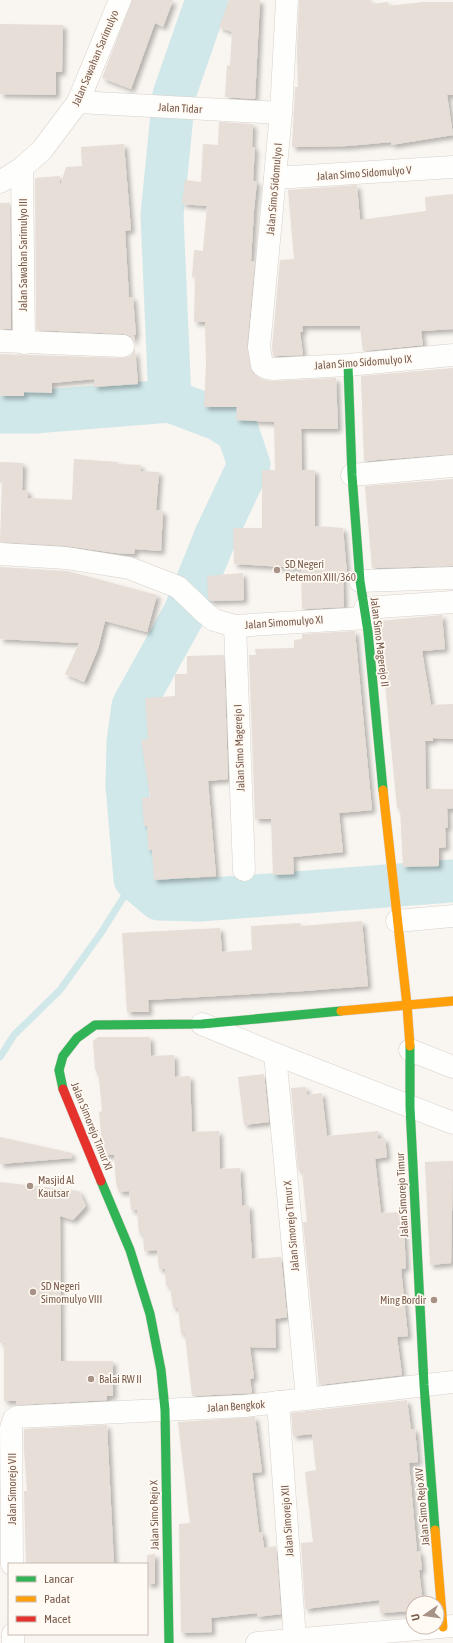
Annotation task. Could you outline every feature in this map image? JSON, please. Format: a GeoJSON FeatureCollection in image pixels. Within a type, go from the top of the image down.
{"type":"FeatureCollection","features":[{"type":"Feature","properties":{"kind":"street","name":"Jalan Sawahan Sarimulyo"},"geometry":{"type":"LineString","coordinates":[[0,182],[22,168],[42,150],[78,102],[120,0]]}},
{"type":"Feature","properties":{"kind":"street","name":"Jalan Simo Sidomulyo I"},"geometry":{"type":"LineString","coordinates":[[273,369],[262,365],[259,347],[281,113],[287,0]]}},
{"type":"Feature","properties":{"kind":"street","name":"Jalan Tidar"},"geometry":{"type":"LineString","coordinates":[[78,102],[281,113]]}},
{"type":"Feature","properties":{"kind":"street","name":"Jalan Simo Sidomulyo V"},"geometry":{"type":"LineString","coordinates":[[275,178],[453,167]]}},
{"type":"Feature","properties":{"kind":"street","name":"Jalan Sawahan Sarimulyo III"},"geometry":{"type":"LineString","coordinates":[[22,168],[24,343]]}},
{"type":"Feature","properties":{"kind":"street"},"geometry":{"type":"LineString","coordinates":[[0,341],[123,346]]}},
{"type":"Feature","properties":{"kind":"street","name":"Jalan Simo Sidomulyo IX"},"geometry":{"type":"LineString","coordinates":[[273,369],[348,365],[453,355]]}},
{"type":"Feature","properties":{"kind":"street","name":"Jalan Simo Magerejo II"},"geometry":{"type":"LineString","coordinates":[[348,365],[352,474],[360,581],[366,613],[397,921]]}},
{"type":"Feature","properties":{"kind":"street"},"geometry":{"type":"LineString","coordinates":[[352,474],[453,466]]}},
{"type":"Feature","properties":{"kind":"street","name":"Jalan Simomulyo XI"},"geometry":{"type":"LineString","coordinates":[[0,554],[66,558],[130,568],[178,587],[214,620],[235,626],[366,613],[453,602]]}},
{"type":"Feature","properties":{"kind":"street"},"geometry":{"type":"LineString","coordinates":[[360,581],[453,578]]}},
{"type":"Feature","properties":{"kind":"street","name":"Jalan Simo Magerejo I"},"geometry":{"type":"LineString","coordinates":[[235,626],[244,870]]}},
{"type":"Feature","properties":{"kind":"street"},"geometry":{"type":"LineString","coordinates":[[397,921],[453,916]]}},
{"type":"Feature","properties":{"kind":"street","name":"Jalan Simorejo Timur"},"geometry":{"type":"LineString","coordinates":[[397,921],[407,1005],[410,1050],[410,1107],[424,1385]]}},
{"type":"Feature","properties":{"kind":"street"},"geometry":{"type":"LineString","coordinates":[[407,1005],[453,1001]]}},
{"type":"Feature","properties":{"kind":"street","name":"Jalan Simorejo Timur XI"},"geometry":{"type":"LineString","coordinates":[[164,1410],[161,1370],[150,1314],[137,1271],[130,1250],[62,1086],[59,1069],[68,1047],[85,1030],[95,1024],[202,1024],[407,1005]]}},
{"type":"Feature","properties":{"kind":"street"},"geometry":{"type":"LineString","coordinates":[[202,1024],[453,1123]]}},
{"type":"Feature","properties":{"kind":"street"},"geometry":{"type":"LineString","coordinates":[[410,1050],[453,1068]]}},
{"type":"Feature","properties":{"kind":"street","name":"Jalan Simorejo Timur X"},"geometry":{"type":"LineString","coordinates":[[275,1054],[306,1399]]}},
{"type":"Feature","properties":{"kind":"street","name":"Jalan Bengkok"},"geometry":{"type":"LineString","coordinates":[[17,1417],[245,1406],[453,1382]]}},
{"type":"Feature","properties":{"kind":"street","name":"Jalan Simo Rejo XIV"},"geometry":{"type":"LineString","coordinates":[[424,1385],[448,1626]]}},
{"type":"Feature","properties":{"kind":"street","name":"Jalan Simorejo XII"},"geometry":{"type":"LineString","coordinates":[[278,1402],[295,1640]]}},
{"type":"Feature","properties":{"kind":"street","name":"Jalan Simo Rejo X"},"geometry":{"type":"LineString","coordinates":[[164,1410],[170,1643]]}},
{"type":"Feature","properties":{"kind":"street","name":"Jalan Simorejo VII"},"geometry":{"type":"LineString","coordinates":[[12,1563],[11,1428],[14,1419],[17,1417]]}},
{"type":"Feature","properties":{"kind":"street"},"geometry":{"type":"LineString","coordinates":[[267,1643],[448,1626]]}},
{"type":"Feature","properties":{"kind":"building"},"geometry":{"type":"Polygon","coordinates":[[[132,0],[173,0],[163,27],[155,23],[131,89],[102,78],[132,0]]]}},
{"type":"Feature","properties":{"kind":"building"},"geometry":{"type":"Polygon","coordinates":[[[229,0],[260,0],[255,99],[225,97],[227,65],[230,66],[232,32],[219,27],[229,0]]]}},
{"type":"Feature","properties":{"kind":"building"},"geometry":{"type":"Polygon","coordinates":[[[299,0],[371,0],[371,4],[388,2],[388,6],[423,2],[453,2],[453,95],[447,95],[453,135],[391,145],[391,142],[348,146],[292,147],[295,87],[298,87],[297,50],[299,0]]]}},
{"type":"Feature","properties":{"kind":"building"},"geometry":{"type":"Polygon","coordinates":[[[0,24],[63,25],[62,72],[56,72],[56,95],[0,94],[0,24]]]}},
{"type":"Feature","properties":{"kind":"building"},"geometry":{"type":"Polygon","coordinates":[[[219,122],[253,124],[252,147],[255,147],[253,181],[257,181],[251,261],[255,261],[247,346],[252,372],[261,379],[271,381],[336,378],[338,429],[301,429],[302,470],[315,470],[315,526],[343,528],[347,574],[343,574],[344,607],[302,609],[301,568],[234,564],[233,528],[262,528],[262,470],[275,470],[274,422],[236,420],[237,407],[204,407],[206,365],[205,322],[194,322],[195,277],[192,277],[194,250],[203,251],[207,206],[182,204],[185,180],[201,182],[203,144],[218,145],[219,122]]]}},
{"type":"Feature","properties":{"kind":"building"},"geometry":{"type":"Polygon","coordinates":[[[124,144],[131,230],[125,231],[129,297],[133,297],[136,335],[134,335],[135,343],[130,336],[124,334],[36,330],[35,178],[60,176],[60,186],[66,167],[82,166],[81,147],[124,144]]]}},
{"type":"Feature","properties":{"kind":"building"},"geometry":{"type":"Polygon","coordinates":[[[357,185],[360,220],[426,211],[425,197],[453,194],[453,329],[421,331],[423,345],[363,351],[360,326],[302,326],[303,332],[300,332],[303,355],[273,356],[272,347],[280,260],[294,259],[288,190],[357,185]]]}},
{"type":"Feature","properties":{"kind":"building"},"geometry":{"type":"Polygon","coordinates":[[[0,203],[10,203],[11,329],[0,329],[0,203]]]}},
{"type":"Feature","properties":{"kind":"building"},"geometry":{"type":"Polygon","coordinates":[[[135,348],[138,384],[94,387],[94,379],[52,383],[52,393],[24,392],[24,396],[0,396],[0,354],[122,358],[129,357],[135,348]]]}},
{"type":"Feature","properties":{"kind":"building"},"geometry":{"type":"Polygon","coordinates":[[[453,368],[453,454],[364,461],[361,376],[453,368]]]}},
{"type":"Feature","properties":{"kind":"building"},"geometry":{"type":"Polygon","coordinates":[[[74,459],[141,465],[140,471],[159,472],[156,510],[163,511],[161,551],[135,549],[134,554],[116,553],[67,546],[0,542],[2,483],[0,483],[0,462],[23,463],[22,490],[28,491],[28,498],[72,500],[74,459]]]}},
{"type":"Feature","properties":{"kind":"building"},"geometry":{"type":"Polygon","coordinates":[[[453,479],[453,566],[372,568],[365,486],[453,479]]]}},
{"type":"Feature","properties":{"kind":"building"},"geometry":{"type":"Polygon","coordinates":[[[0,567],[67,571],[157,595],[147,632],[105,621],[98,649],[84,682],[65,674],[79,643],[0,639],[0,567]]]}},
{"type":"Feature","properties":{"kind":"building"},"geometry":{"type":"Polygon","coordinates":[[[243,573],[244,600],[210,601],[208,598],[207,576],[243,573]]]}},
{"type":"Feature","properties":{"kind":"building"},"geometry":{"type":"Polygon","coordinates":[[[442,615],[445,649],[422,651],[431,705],[453,704],[453,739],[433,738],[433,741],[425,741],[426,789],[453,789],[453,808],[447,809],[448,827],[445,828],[446,847],[439,848],[439,866],[403,867],[400,808],[397,808],[379,621],[442,615]]]}},
{"type":"Feature","properties":{"kind":"building"},"geometry":{"type":"Polygon","coordinates":[[[355,631],[372,810],[339,813],[343,852],[293,857],[294,874],[273,875],[271,819],[255,819],[249,655],[256,655],[255,649],[294,648],[294,640],[302,639],[302,634],[355,631]]]}},
{"type":"Feature","properties":{"kind":"building"},"geometry":{"type":"Polygon","coordinates":[[[224,655],[228,779],[208,781],[216,876],[154,880],[152,850],[148,850],[147,826],[144,826],[142,798],[150,797],[141,740],[148,739],[145,698],[175,696],[175,674],[187,674],[187,656],[224,655]]]}},
{"type":"Feature","properties":{"kind":"building"},"geometry":{"type":"Polygon","coordinates":[[[362,921],[368,986],[148,1000],[149,1012],[127,1012],[122,933],[220,928],[222,952],[252,950],[251,926],[300,923],[301,926],[362,921]]]}},
{"type":"Feature","properties":{"kind":"building"},"geometry":{"type":"Polygon","coordinates":[[[98,1037],[150,1037],[151,1056],[174,1055],[175,1077],[190,1076],[192,1132],[219,1131],[220,1169],[240,1168],[242,1206],[249,1205],[252,1259],[281,1257],[287,1317],[275,1319],[276,1348],[250,1347],[254,1378],[250,1379],[252,1393],[192,1396],[185,1334],[181,1334],[178,1308],[173,1308],[170,1286],[166,1286],[165,1269],[159,1269],[157,1250],[144,1251],[143,1233],[139,1234],[137,1210],[131,1210],[129,1191],[119,1192],[116,1183],[114,1155],[104,1155],[103,1153],[99,1112],[102,1111],[99,1078],[95,1069],[93,1041],[98,1037]]]}},
{"type":"Feature","properties":{"kind":"building"},"geometry":{"type":"Polygon","coordinates":[[[264,1074],[269,1122],[244,1125],[238,1077],[264,1074]]]}},
{"type":"Feature","properties":{"kind":"building"},"geometry":{"type":"Polygon","coordinates":[[[306,1087],[307,1095],[322,1093],[327,1136],[378,1131],[378,1139],[385,1138],[387,1157],[375,1159],[381,1213],[403,1212],[406,1268],[401,1269],[408,1336],[397,1337],[402,1375],[319,1385],[303,1222],[307,1222],[302,1170],[298,1170],[291,1088],[306,1087]]]}},
{"type":"Feature","properties":{"kind":"building"},"geometry":{"type":"Polygon","coordinates":[[[0,1137],[72,1153],[72,1158],[0,1164],[0,1137]]]}},
{"type":"Feature","properties":{"kind":"building"},"geometry":{"type":"Polygon","coordinates":[[[453,1161],[451,1263],[430,1265],[425,1162],[453,1161]]]}},
{"type":"Feature","properties":{"kind":"building","name":"SD Negeri Simomulyo VIII"},"geometry":{"type":"Polygon","coordinates":[[[0,1182],[79,1191],[86,1206],[73,1220],[60,1216],[61,1361],[113,1361],[113,1396],[107,1396],[107,1400],[16,1405],[16,1401],[4,1401],[4,1343],[0,1343],[0,1182]]]}},
{"type":"Feature","properties":{"kind":"building"},"geometry":{"type":"Polygon","coordinates":[[[407,1400],[411,1429],[415,1429],[418,1462],[409,1463],[417,1552],[420,1551],[422,1570],[419,1570],[422,1595],[405,1595],[405,1611],[380,1613],[379,1600],[305,1609],[301,1543],[313,1542],[305,1472],[316,1470],[312,1434],[293,1436],[291,1413],[407,1400]]]}},
{"type":"Feature","properties":{"kind":"building"},"geometry":{"type":"Polygon","coordinates":[[[255,1417],[262,1472],[252,1473],[259,1532],[262,1532],[264,1548],[276,1546],[281,1614],[257,1617],[257,1613],[211,1618],[212,1632],[181,1633],[179,1524],[190,1523],[178,1422],[255,1417]]]}},
{"type":"Feature","properties":{"kind":"building"},"geometry":{"type":"Polygon","coordinates":[[[107,1425],[114,1563],[26,1563],[24,1491],[27,1491],[24,1429],[107,1425]]]}},
{"type":"Feature","properties":{"kind":"building"},"geometry":{"type":"Polygon","coordinates":[[[155,1554],[155,1584],[148,1584],[147,1555],[155,1554]]]}},
{"type":"Feature","properties":{"kind":"waterway"},"geometry":{"type":"LineString","coordinates":[[170,401],[162,215],[174,95],[207,0]]}},
{"type":"Feature","properties":{"kind":"waterway"},"geometry":{"type":"LineString","coordinates":[[0,412],[34,412],[170,401],[218,419],[238,432],[249,465],[216,535],[184,614],[133,706],[128,742],[127,786],[135,879],[159,899],[200,900],[453,881]]}},
{"type":"Feature","properties":{"kind":"waterway"},"geometry":{"type":"LineString","coordinates":[[0,1057],[14,1035],[60,990],[101,933],[135,879]]}},
{"type":"Feature","properties":{"kind":"traffic: fast"},"geometry":{"type":"LineString","coordinates":[[348,365],[352,475],[360,581],[368,632],[383,790]]}},
{"type":"Feature","properties":{"kind":"traffic: fast"},"geometry":{"type":"LineString","coordinates":[[63,1089],[59,1070],[63,1056],[77,1038],[95,1025],[202,1024],[341,1011]]}},
{"type":"Feature","properties":{"kind":"traffic: fast"},"geometry":{"type":"LineString","coordinates":[[410,1046],[410,1107],[424,1385],[435,1530]]}},
{"type":"Feature","properties":{"kind":"traffic: fast"},"geometry":{"type":"LineString","coordinates":[[101,1181],[130,1250],[150,1314],[161,1370],[165,1410],[169,1643]]}},
{"type":"Feature","properties":{"kind":"traffic: slow"},"geometry":{"type":"LineString","coordinates":[[383,790],[407,1005],[410,1046]]}},
{"type":"Feature","properties":{"kind":"traffic: slow"},"geometry":{"type":"LineString","coordinates":[[341,1011],[453,1001]]}},
{"type":"Feature","properties":{"kind":"traffic: slow"},"geometry":{"type":"LineString","coordinates":[[435,1530],[440,1595]]}},
{"type":"Feature","properties":{"kind":"traffic: jam"},"geometry":{"type":"LineString","coordinates":[[63,1089],[101,1181]]}},
{"type":"Feature","properties":{"kind":"place","name":"SD Negeri Petemon XIII/360"},"geometry":{"type":"Point","coordinates":[277,570]}},
{"type":"Feature","properties":{"kind":"place","name":"Masjid Al Kautsar"},"geometry":{"type":"Point","coordinates":[30,1186]}},
{"type":"Feature","properties":{"kind":"place","name":"SD Negeri Simomulyo VIII"},"geometry":{"type":"Point","coordinates":[33,1292]}},
{"type":"Feature","properties":{"kind":"place","name":"Ming Bordir"},"geometry":{"type":"Point","coordinates":[434,1300]}},
{"type":"Feature","properties":{"kind":"place","name":"Balai RW II"},"geometry":{"type":"Point","coordinates":[91,1379]}}]}
